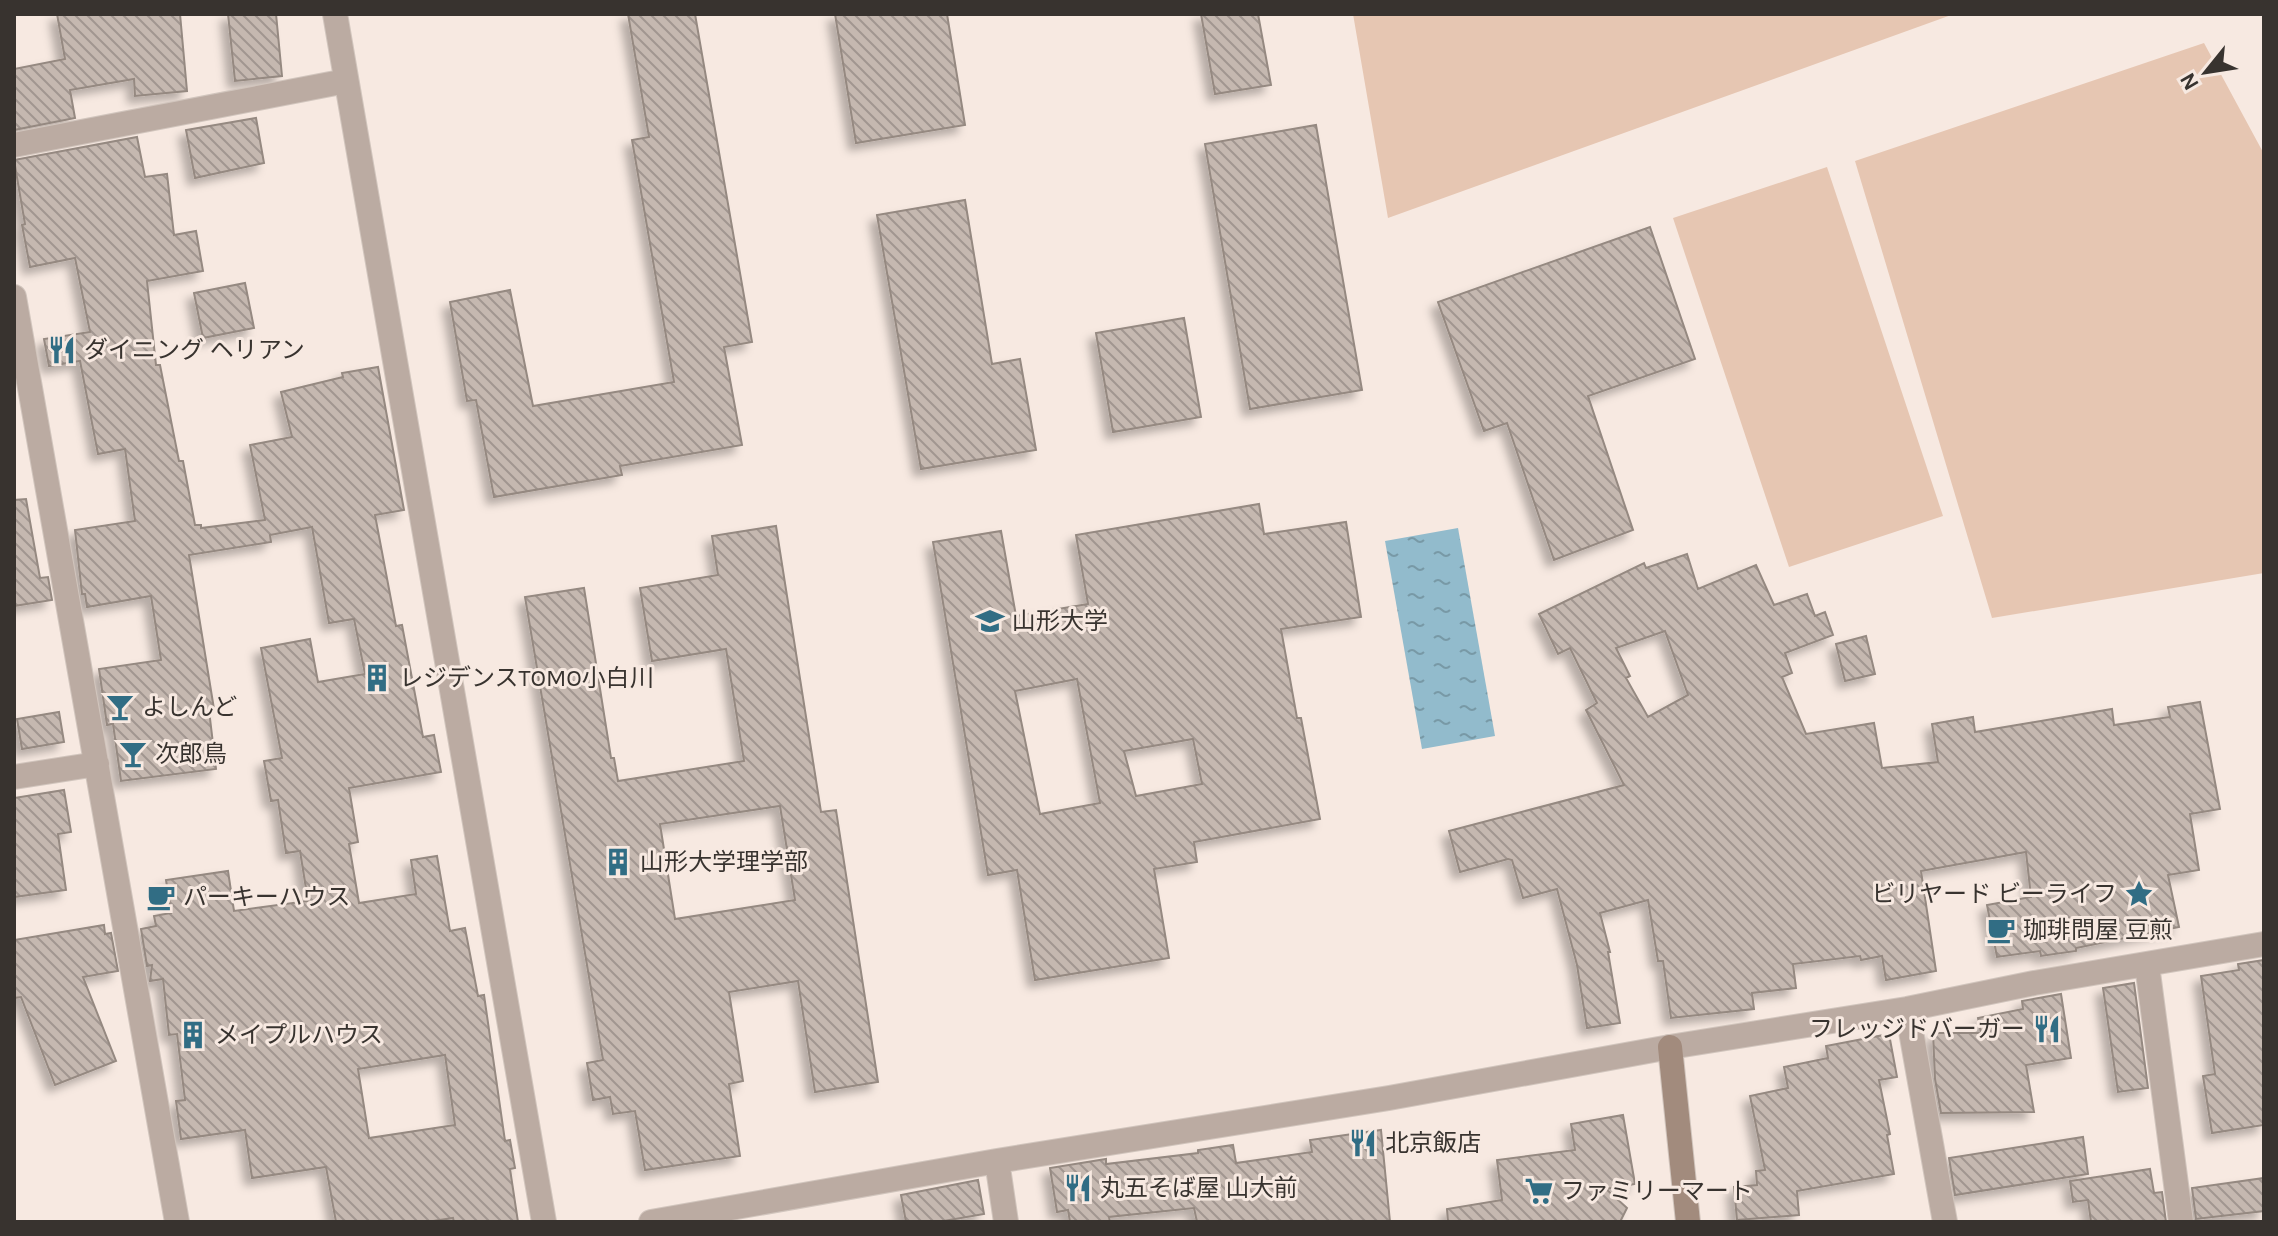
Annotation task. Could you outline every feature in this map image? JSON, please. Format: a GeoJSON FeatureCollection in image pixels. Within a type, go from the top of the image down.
{"type":"FeatureCollection","features":[{"type":"Feature","properties":{"kind":"street"},"geometry":{"type":"LineString","coordinates":[[335,14],[544,1222]]}},
{"type":"Feature","properties":{"kind":"street"},"geometry":{"type":"LineString","coordinates":[[14,145],[346,81]]}},
{"type":"Feature","properties":{"kind":"street"},"geometry":{"type":"LineString","coordinates":[[14,297],[177,1222]]}},
{"type":"Feature","properties":{"kind":"street"},"geometry":{"type":"LineString","coordinates":[[14,777],[97,764]]}},
{"type":"Feature","properties":{"kind":"street"},"geometry":{"type":"LineString","coordinates":[[651,1222],[1907,1009],[2264,944]]}},
{"type":"Feature","properties":{"kind":"street"},"geometry":{"type":"LineString","coordinates":[[2147,965],[2181,1222]]}},
{"type":"Feature","properties":{"kind":"street"},"geometry":{"type":"LineString","coordinates":[[1907,1009],[1945,1222]]}},
{"type":"Feature","properties":{"kind":"street"},"geometry":{"type":"LineString","coordinates":[[1670,1047],[1688,1222]]}},
{"type":"Feature","properties":{"kind":"street"},"geometry":{"type":"LineString","coordinates":[[997,1161],[1006,1222]]}},
{"type":"Feature","properties":{"kind":"shaded area"},"geometry":{"type":"Polygon","coordinates":[[[1353,14],[1954,14],[1388,218],[1353,14]]]}},
{"type":"Feature","properties":{"kind":"shaded area"},"geometry":{"type":"Polygon","coordinates":[[[2204,43],[2264,154],[2264,573],[1992,618],[1855,161],[2204,43]]]}},
{"type":"Feature","properties":{"kind":"shaded area"},"geometry":{"type":"Polygon","coordinates":[[[1827,167],[1943,516],[1789,567],[1673,218],[1827,167]]]}},
{"type":"Feature","properties":{"kind":"water"},"geometry":{"type":"Polygon","coordinates":[[[1458,528],[1495,736],[1422,749],[1385,541],[1458,528]]]}},
{"type":"Feature","properties":{"kind":"building"},"geometry":{"type":"Polygon","coordinates":[[[57,14],[180,14],[187,91],[135,96],[134,79],[70,90],[75,118],[14,130],[14,69],[65,59],[57,14]]]}},
{"type":"Feature","properties":{"kind":"building"},"geometry":{"type":"Polygon","coordinates":[[[228,14],[276,14],[282,76],[235,81],[228,14]]]}},
{"type":"Feature","properties":{"kind":"building"},"geometry":{"type":"Polygon","coordinates":[[[628,14],[695,14],[752,342],[724,347],[742,445],[620,466],[622,475],[494,497],[476,400],[467,401],[450,302],[510,290],[533,406],[674,382],[632,140],[649,137],[628,14]]]}},
{"type":"Feature","properties":{"kind":"building"},"geometry":{"type":"Polygon","coordinates":[[[835,14],[947,14],[965,125],[856,143],[835,14]]]}},
{"type":"Feature","properties":{"kind":"building"},"geometry":{"type":"Polygon","coordinates":[[[1201,14],[1258,14],[1271,85],[1215,94],[1201,14]]]}},
{"type":"Feature","properties":{"kind":"building"},"geometry":{"type":"Polygon","coordinates":[[[256,118],[264,163],[195,178],[186,130],[256,118]]]}},
{"type":"Feature","properties":{"kind":"building"},"geometry":{"type":"Polygon","coordinates":[[[1316,125],[1362,390],[1250,409],[1205,144],[1316,125]]]}},
{"type":"Feature","properties":{"kind":"building"},"geometry":{"type":"Polygon","coordinates":[[[137,137],[145,177],[167,174],[174,235],[196,231],[203,271],[147,281],[156,365],[160,365],[195,525],[201,525],[201,528],[265,520],[250,445],[292,437],[281,392],[343,377],[342,373],[378,367],[404,510],[375,515],[396,626],[402,625],[423,737],[434,735],[441,772],[349,788],[358,842],[349,844],[359,903],[416,894],[411,860],[437,856],[450,931],[465,928],[478,996],[484,995],[505,1141],[510,1140],[515,1168],[510,1169],[518,1222],[454,1222],[453,1218],[427,1222],[336,1222],[326,1167],[252,1178],[245,1130],[181,1139],[176,1101],[185,1100],[177,1034],[169,1035],[163,979],[150,981],[152,965],[147,966],[141,929],[156,926],[154,916],[171,913],[166,880],[228,871],[234,911],[308,901],[300,851],[286,853],[278,800],[271,801],[264,761],[282,758],[261,648],[310,639],[318,682],[365,674],[354,619],[329,623],[312,527],[270,535],[271,542],[189,555],[214,709],[209,710],[216,769],[121,781],[113,724],[107,725],[99,669],[161,660],[151,596],[87,607],[85,594],[82,594],[75,530],[135,521],[125,449],[98,454],[80,361],[49,366],[44,339],[90,332],[75,258],[30,267],[14,160],[137,137]],[[445,1055],[358,1069],[369,1138],[455,1125],[445,1055]]]}},
{"type":"Feature","properties":{"kind":"building"},"geometry":{"type":"Polygon","coordinates":[[[965,200],[992,364],[1020,359],[1036,450],[921,469],[877,215],[965,200]]]}},
{"type":"Feature","properties":{"kind":"building"},"geometry":{"type":"Polygon","coordinates":[[[1650,227],[1695,359],[1588,396],[1633,530],[1554,560],[1507,423],[1484,431],[1438,302],[1650,227]]]}},
{"type":"Feature","properties":{"kind":"building"},"geometry":{"type":"Polygon","coordinates":[[[245,283],[254,328],[203,338],[194,293],[245,283]]]}},
{"type":"Feature","properties":{"kind":"building"},"geometry":{"type":"Polygon","coordinates":[[[1184,318],[1201,417],[1113,432],[1096,333],[1184,318]]]}},
{"type":"Feature","properties":{"kind":"building"},"geometry":{"type":"Polygon","coordinates":[[[26,499],[40,578],[48,577],[52,600],[14,606],[14,500],[26,499]]]}},
{"type":"Feature","properties":{"kind":"building"},"geometry":{"type":"Polygon","coordinates":[[[1259,504],[1264,534],[1346,522],[1361,617],[1281,629],[1320,819],[1194,842],[1197,862],[1154,869],[1169,958],[1035,980],[1017,870],[988,875],[933,542],[1001,531],[1016,616],[1088,604],[1076,535],[1259,504]],[[1077,679],[1015,691],[1040,814],[1100,803],[1077,679]],[[1193,739],[1124,751],[1136,796],[1202,784],[1193,739]]]}},
{"type":"Feature","properties":{"kind":"building","name":"山形大学理学部"},"geometry":{"type":"Polygon","coordinates":[[[776,526],[821,812],[836,810],[878,1082],[815,1092],[798,981],[729,992],[743,1081],[729,1084],[740,1156],[645,1170],[635,1111],[613,1114],[610,1097],[593,1100],[587,1063],[603,1060],[525,597],[584,588],[611,758],[614,758],[618,781],[744,761],[726,649],[652,661],[640,588],[718,575],[712,536],[776,526]],[[780,806],[660,824],[675,919],[795,900],[780,806]]]}},
{"type":"Feature","properties":{"kind":"building"},"geometry":{"type":"Polygon","coordinates":[[[1687,554],[1698,589],[1756,565],[1774,605],[1807,594],[1815,616],[1825,612],[1833,635],[1785,653],[1792,673],[1782,677],[1806,734],[1874,723],[1882,768],[1938,762],[1932,724],[1973,717],[1975,732],[2112,709],[2114,725],[2170,717],[2168,707],[2200,702],[2220,809],[2190,814],[2199,870],[2168,875],[2179,927],[2076,948],[2076,951],[2041,956],[2040,951],[1997,957],[1987,905],[2031,897],[2026,852],[1921,871],[1936,971],[1886,980],[1882,956],[1793,964],[1796,988],[1752,993],[1754,1009],[1671,1018],[1663,961],[1658,961],[1648,900],[1600,913],[1610,952],[1620,1023],[1587,1028],[1577,965],[1557,889],[1523,898],[1512,860],[1508,859],[1460,872],[1449,831],[1624,785],[1586,710],[1597,703],[1570,648],[1558,654],[1539,614],[1644,563],[1646,568],[1687,554]],[[1665,631],[1616,648],[1630,676],[1626,678],[1648,717],[1688,695],[1665,631]]]}},
{"type":"Feature","properties":{"kind":"building"},"geometry":{"type":"Polygon","coordinates":[[[1866,636],[1875,674],[1845,681],[1836,644],[1866,636]]]}},
{"type":"Feature","properties":{"kind":"building"},"geometry":{"type":"Polygon","coordinates":[[[59,712],[64,742],[22,749],[17,719],[59,712]]]}},
{"type":"Feature","properties":{"kind":"building"},"geometry":{"type":"Polygon","coordinates":[[[64,790],[71,832],[58,834],[66,890],[14,897],[14,798],[64,790]]]}},
{"type":"Feature","properties":{"kind":"building"},"geometry":{"type":"Polygon","coordinates":[[[104,925],[105,934],[111,933],[118,971],[83,977],[116,1061],[55,1085],[21,997],[14,998],[14,940],[104,925]]]}},
{"type":"Feature","properties":{"kind":"building"},"geometry":{"type":"Polygon","coordinates":[[[2264,960],[2264,1125],[2212,1133],[2203,1076],[2215,1074],[2201,976],[2239,970],[2238,964],[2264,960]]]}},
{"type":"Feature","properties":{"kind":"building"},"geometry":{"type":"Polygon","coordinates":[[[2134,983],[2148,1088],[2118,1092],[2103,988],[2134,983]]]}},
{"type":"Feature","properties":{"kind":"building"},"geometry":{"type":"Polygon","coordinates":[[[2061,994],[2071,1058],[2026,1065],[2034,1112],[1941,1113],[1935,1079],[1933,1033],[1981,1033],[1978,1018],[2023,1009],[2022,1001],[2061,994]]]}},
{"type":"Feature","properties":{"kind":"building"},"geometry":{"type":"Polygon","coordinates":[[[1889,1034],[1897,1077],[1879,1080],[1894,1174],[1797,1191],[1799,1215],[1737,1220],[1734,1187],[1757,1185],[1756,1171],[1765,1170],[1750,1096],[1788,1088],[1784,1067],[1828,1058],[1826,1046],[1889,1034]]]}},
{"type":"Feature","properties":{"kind":"building"},"geometry":{"type":"Polygon","coordinates":[[[1623,1115],[1635,1184],[1606,1189],[1627,1208],[1620,1222],[1448,1222],[1447,1209],[1502,1200],[1497,1160],[1575,1150],[1571,1124],[1623,1115]]]}},
{"type":"Feature","properties":{"kind":"building"},"geometry":{"type":"Polygon","coordinates":[[[1381,1130],[1390,1222],[1197,1222],[1194,1208],[1109,1217],[1110,1222],[1070,1222],[1068,1210],[1057,1212],[1050,1168],[1106,1159],[1106,1164],[1198,1153],[1198,1150],[1233,1145],[1236,1163],[1312,1152],[1310,1140],[1381,1130]]]}},
{"type":"Feature","properties":{"kind":"building"},"geometry":{"type":"Polygon","coordinates":[[[2083,1137],[2088,1174],[1955,1195],[1949,1158],[2083,1137]]]}},
{"type":"Feature","properties":{"kind":"building"},"geometry":{"type":"Polygon","coordinates":[[[2150,1169],[2154,1193],[2162,1192],[2166,1222],[2091,1222],[2088,1200],[2073,1202],[2070,1181],[2150,1169]]]}},
{"type":"Feature","properties":{"kind":"building"},"geometry":{"type":"Polygon","coordinates":[[[2264,1178],[2264,1211],[2196,1219],[2192,1188],[2264,1178]]]}},
{"type":"Feature","properties":{"kind":"building"},"geometry":{"type":"Polygon","coordinates":[[[978,1180],[984,1214],[938,1222],[906,1222],[901,1195],[978,1180]]]}},
{"type":"Feature","properties":{"kind":"place","name":"ダイニング ヘリアン"},"geometry":{"type":"Point","coordinates":[62,350]}},
{"type":"Feature","properties":{"kind":"place","name":"山形大学"},"geometry":{"type":"Point","coordinates":[990,621]}},
{"type":"Feature","properties":{"kind":"place","name":"レジデンスTOMO小白川"},"geometry":{"type":"Point","coordinates":[377,678]}},
{"type":"Feature","properties":{"kind":"place","name":"よしんど"},"geometry":{"type":"Point","coordinates":[120,707]}},
{"type":"Feature","properties":{"kind":"place","name":"次郎鳥"},"geometry":{"type":"Point","coordinates":[133,754]}},
{"type":"Feature","properties":{"kind":"place","name":"山形大学理学部"},"geometry":{"type":"Point","coordinates":[618,862]}},
{"type":"Feature","properties":{"kind":"place","name":"ビリヤード ビーライフ"},"geometry":{"type":"Point","coordinates":[2139,894]}},
{"type":"Feature","properties":{"kind":"place","name":"パーキーハウス"},"geometry":{"type":"Point","coordinates":[161,897]}},
{"type":"Feature","properties":{"kind":"place","name":"珈琲問屋 豆煎"},"geometry":{"type":"Point","coordinates":[2001,930]}},
{"type":"Feature","properties":{"kind":"place","name":"フレッジドバーガー"},"geometry":{"type":"Point","coordinates":[2047,1029]}},
{"type":"Feature","properties":{"kind":"place","name":"メイプルハウス"},"geometry":{"type":"Point","coordinates":[193,1035]}},
{"type":"Feature","properties":{"kind":"place","name":"北京飯店"},"geometry":{"type":"Point","coordinates":[1363,1143]}},
{"type":"Feature","properties":{"kind":"place","name":"丸五そば屋 山大前"},"geometry":{"type":"Point","coordinates":[1078,1188]}},
{"type":"Feature","properties":{"kind":"place","name":"ファミリーマート"},"geometry":{"type":"Point","coordinates":[1539,1191]}}]}
